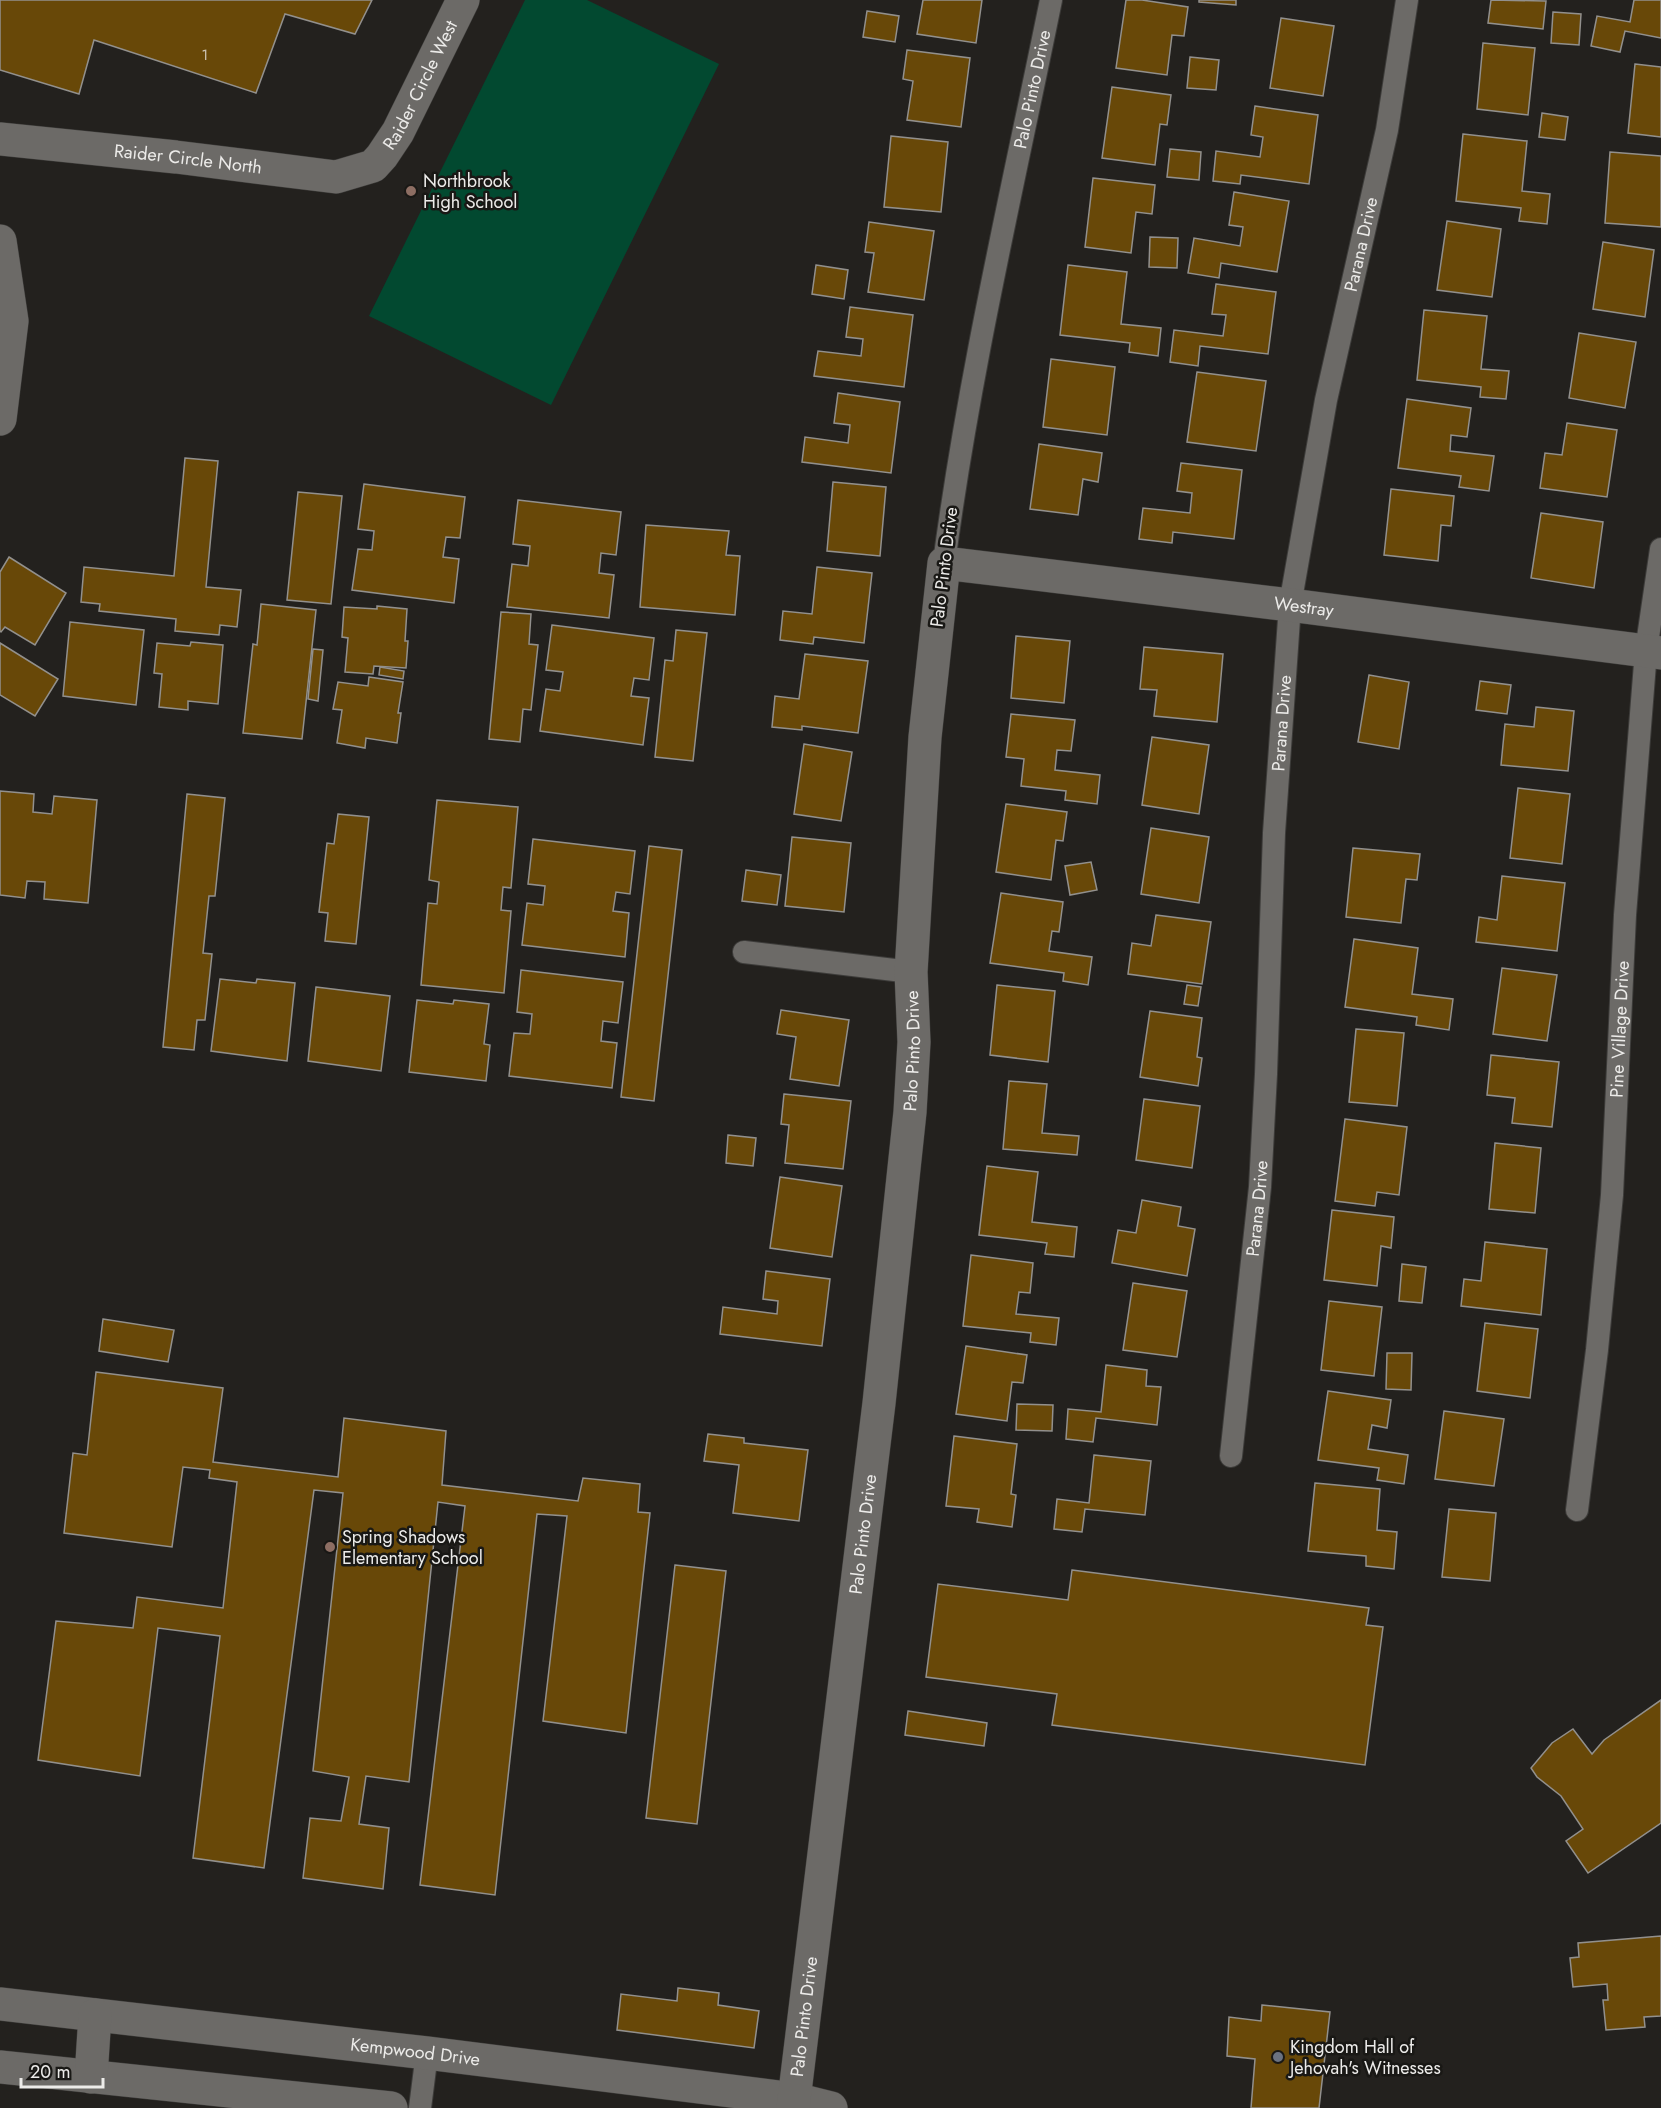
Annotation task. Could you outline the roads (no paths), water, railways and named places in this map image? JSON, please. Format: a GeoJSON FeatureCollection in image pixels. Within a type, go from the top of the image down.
{"type":"FeatureCollection","features":[{"type":"Feature","properties":{"kind":"street","name":"Raider Circle West"},"geometry":{"type":"LineString","coordinates":[[373,166],[398,132],[463,0]]}},
{"type":"Feature","properties":{"kind":"street","name":"Palo Pinto Drive"},"geometry":{"type":"LineString","coordinates":[[794,2103],[879,1402],[909,1123],[914,1042],[911,972],[926,737],[945,562],[974,376],[1051,0]]}},
{"type":"Feature","properties":{"kind":"street","name":"Parana Drive"},"geometry":{"type":"LineString","coordinates":[[1231,1456],[1260,1187],[1274,833],[1290,604],[1326,400],[1387,130],[1407,0]]}},
{"type":"Feature","properties":{"kind":"street","name":"Raider Circle North"},"geometry":{"type":"LineString","coordinates":[[0,139],[176,157],[336,177],[373,166]]}},
{"type":"Feature","properties":{"kind":"street"},"geometry":{"type":"LineString","coordinates":[[0,240],[12,321],[0,420]]}},
{"type":"Feature","properties":{"kind":"street","name":"Pine Village Drive"},"geometry":{"type":"LineString","coordinates":[[1577,1510],[1597,1350],[1611,1195],[1624,915],[1653,652],[1661,549]]}},
{"type":"Feature","properties":{"kind":"street","name":"Westray"},"geometry":{"type":"LineString","coordinates":[[945,562],[1290,604],[1653,652]]}},
{"type":"Feature","properties":{"kind":"street"},"geometry":{"type":"LineString","coordinates":[[744,952],[911,972]]}},
{"type":"Feature","properties":{"kind":"street","name":"Kempwood Drive"},"geometry":{"type":"LineString","coordinates":[[0,2004],[427,2053],[831,2108]]}},
{"type":"Feature","properties":{"kind":"street"},"geometry":{"type":"LineString","coordinates":[[91,2077],[95,2015]]}},
{"type":"Feature","properties":{"kind":"street"},"geometry":{"type":"LineString","coordinates":[[420,2108],[427,2053]]}},
{"type":"Feature","properties":{"kind":"street"},"geometry":{"type":"LineString","coordinates":[[0,2067],[391,2108]]}},
{"type":"Feature","properties":{"kind":"place","name":"Northbrook High School"},"geometry":{"type":"Point","coordinates":[411,191]}},
{"type":"Feature","properties":{"kind":"place","name":"Spring Shadows Elementary School"},"geometry":{"type":"Point","coordinates":[330,1547]}},
{"type":"Feature","properties":{"kind":"place","name":"Kingdom Hall of Jehovah's Witnesses"},"geometry":{"type":"Point","coordinates":[1278,2057]}}]}
